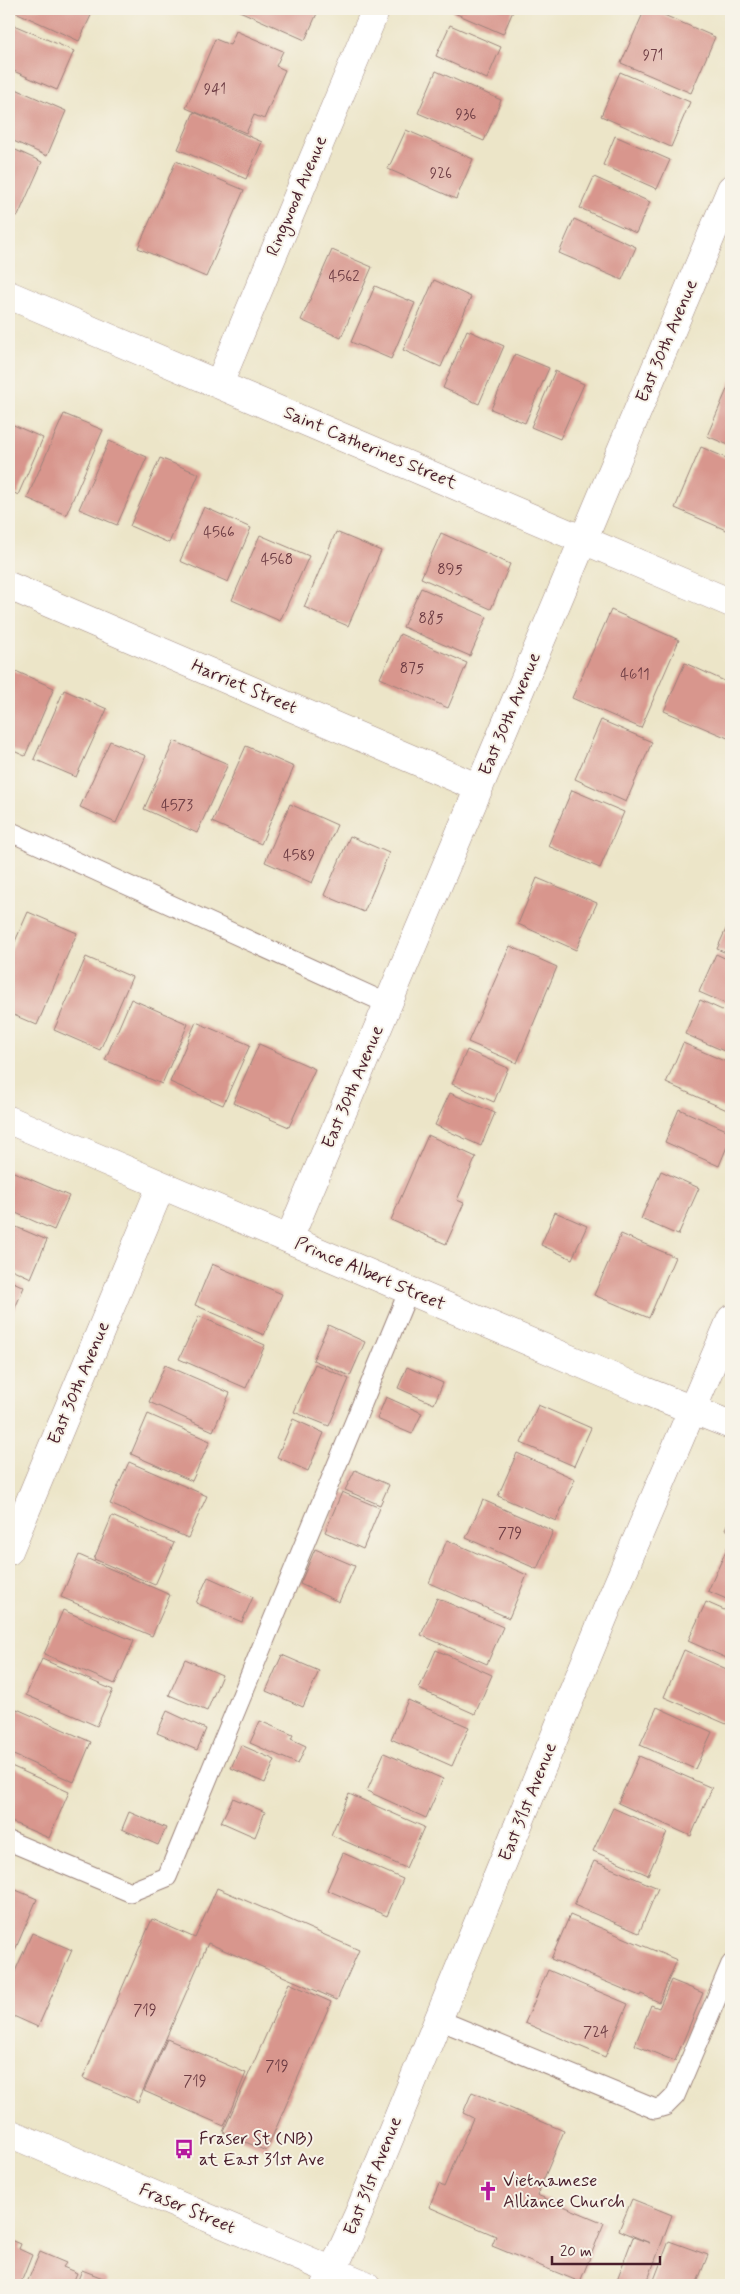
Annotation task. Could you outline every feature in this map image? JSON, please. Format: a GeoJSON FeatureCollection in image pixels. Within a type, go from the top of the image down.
{"type":"FeatureCollection","features":[{"type":"Feature","properties":{"kind":"street","name":"Ringwood Avenue"},"geometry":{"type":"LineString","coordinates":[[218,384],[376,9]]}},
{"type":"Feature","properties":{"kind":"street","name":"East 30th Avenue"},"geometry":{"type":"LineString","coordinates":[[289,1239],[731,189]]}},
{"type":"Feature","properties":{"kind":"street","name":"Saint Catherines Street"},"geometry":{"type":"LineString","coordinates":[[9,295],[731,603]]}},
{"type":"Feature","properties":{"kind":"street","name":"Harriet Street"},"geometry":{"type":"LineString","coordinates":[[9,586],[479,788]]}},
{"type":"Feature","properties":{"kind":"street","name":"Prince Albert Street"},"geometry":{"type":"LineString","coordinates":[[9,1120],[645,1391],[731,1425]]}},
{"type":"Feature","properties":{"kind":"street","name":"East 30th Avenue"},"geometry":{"type":"LineString","coordinates":[[11,1539],[161,1186]]}},
{"type":"Feature","properties":{"kind":"street","name":"East 31st Avenue"},"geometry":{"type":"LineString","coordinates":[[329,2278],[358,2215],[437,2019],[731,1318]]}},
{"type":"Feature","properties":{"kind":"street","name":"Fraser Street"},"geometry":{"type":"LineString","coordinates":[[9,2133],[329,2278],[366,2285]]}},
{"type":"Feature","properties":{"kind":"lane"},"geometry":{"type":"LineString","coordinates":[[9,831],[388,1004]]}},
{"type":"Feature","properties":{"kind":"lane"},"geometry":{"type":"LineString","coordinates":[[9,1841],[130,1892],[167,1877],[409,1290]]}},
{"type":"Feature","properties":{"kind":"lane"},"geometry":{"type":"LineString","coordinates":[[437,2019],[656,2109],[665,2106],[675,2096],[731,1964]]}},
{"type":"Feature","properties":{"kind":"building"},"geometry":{"type":"Polygon","coordinates":[[[9,9],[94,9],[79,41],[9,9]]]}},
{"type":"Feature","properties":{"kind":"building"},"geometry":{"type":"Polygon","coordinates":[[[235,9],[319,9],[305,40],[235,9]]]}},
{"type":"Feature","properties":{"kind":"building"},"geometry":{"type":"Polygon","coordinates":[[[454,9],[514,9],[503,34],[452,12],[454,9]]]}},
{"type":"Feature","properties":{"kind":"building"},"geometry":{"type":"Polygon","coordinates":[[[645,9],[650,9],[715,37],[691,93],[621,63],[645,9]]]}},
{"type":"Feature","properties":{"kind":"building"},"geometry":{"type":"Polygon","coordinates":[[[9,23],[74,51],[57,90],[9,69],[9,23]]]}},
{"type":"Feature","properties":{"kind":"building"},"geometry":{"type":"Polygon","coordinates":[[[450,25],[501,47],[487,79],[436,56],[450,25]]]}},
{"type":"Feature","properties":{"kind":"building"},"geometry":{"type":"Polygon","coordinates":[[[236,31],[283,51],[276,66],[285,70],[264,119],[254,115],[246,133],[186,108],[215,39],[230,45],[236,31]]]}},
{"type":"Feature","properties":{"kind":"building"},"geometry":{"type":"Polygon","coordinates":[[[436,71],[501,100],[484,141],[418,113],[436,71]]]}},
{"type":"Feature","properties":{"kind":"building"},"geometry":{"type":"Polygon","coordinates":[[[620,72],[690,102],[671,147],[601,116],[620,72]]]}},
{"type":"Feature","properties":{"kind":"building"},"geometry":{"type":"Polygon","coordinates":[[[9,86],[66,111],[47,156],[9,139],[9,86]]]}},
{"type":"Feature","properties":{"kind":"building"},"geometry":{"type":"Polygon","coordinates":[[[194,112],[262,142],[246,179],[178,149],[194,112]]]}},
{"type":"Feature","properties":{"kind":"building"},"geometry":{"type":"Polygon","coordinates":[[[406,130],[473,159],[456,199],[388,169],[406,130]]]}},
{"type":"Feature","properties":{"kind":"building"},"geometry":{"type":"Polygon","coordinates":[[[615,136],[670,160],[657,189],[603,165],[615,136]]]}},
{"type":"Feature","properties":{"kind":"building"},"geometry":{"type":"Polygon","coordinates":[[[9,147],[42,162],[18,216],[9,212],[9,147]]]}},
{"type":"Feature","properties":{"kind":"building"},"geometry":{"type":"Polygon","coordinates":[[[176,161],[244,190],[206,277],[138,248],[176,161]]]}},
{"type":"Feature","properties":{"kind":"building"},"geometry":{"type":"Polygon","coordinates":[[[594,177],[650,202],[636,233],[580,208],[594,177]]]}},
{"type":"Feature","properties":{"kind":"building"},"geometry":{"type":"Polygon","coordinates":[[[574,219],[636,247],[622,280],[559,253],[574,219]]]}},
{"type":"Feature","properties":{"kind":"building"},"geometry":{"type":"Polygon","coordinates":[[[332,250],[372,267],[341,338],[301,320],[332,250]]]}},
{"type":"Feature","properties":{"kind":"building"},"geometry":{"type":"Polygon","coordinates":[[[434,280],[471,297],[441,367],[403,350],[434,280]]]}},
{"type":"Feature","properties":{"kind":"building"},"geometry":{"type":"Polygon","coordinates":[[[375,286],[415,303],[391,359],[351,342],[375,286]]]}},
{"type":"Feature","properties":{"kind":"building"},"geometry":{"type":"Polygon","coordinates":[[[467,330],[504,346],[479,404],[443,388],[467,330]]]}},
{"type":"Feature","properties":{"kind":"building"},"geometry":{"type":"Polygon","coordinates":[[[515,354],[549,368],[525,423],[491,409],[515,354]]]}},
{"type":"Feature","properties":{"kind":"building"},"geometry":{"type":"Polygon","coordinates":[[[555,371],[584,384],[560,439],[531,427],[555,371]]]}},
{"type":"Feature","properties":{"kind":"building"},"geometry":{"type":"Polygon","coordinates":[[[731,380],[731,446],[707,436],[731,380]]]}},
{"type":"Feature","properties":{"kind":"building"},"geometry":{"type":"Polygon","coordinates":[[[64,414],[103,430],[66,515],[27,498],[64,414]]]}},
{"type":"Feature","properties":{"kind":"building"},"geometry":{"type":"Polygon","coordinates":[[[9,423],[43,438],[18,495],[9,490],[9,423]]]}},
{"type":"Feature","properties":{"kind":"building"},"geometry":{"type":"Polygon","coordinates":[[[109,441],[147,457],[117,525],[79,509],[109,441]]]}},
{"type":"Feature","properties":{"kind":"building"},"geometry":{"type":"Polygon","coordinates":[[[701,447],[731,460],[731,518],[726,530],[675,508],[701,447]]]}},
{"type":"Feature","properties":{"kind":"building"},"geometry":{"type":"Polygon","coordinates":[[[160,458],[199,474],[169,543],[130,526],[160,458]]]}},
{"type":"Feature","properties":{"kind":"building"},"geometry":{"type":"Polygon","coordinates":[[[204,507],[251,528],[228,582],[180,561],[204,507]]]}},
{"type":"Feature","properties":{"kind":"building"},"geometry":{"type":"Polygon","coordinates":[[[336,532],[381,551],[348,626],[304,607],[336,532]]]}},
{"type":"Feature","properties":{"kind":"building"},"geometry":{"type":"Polygon","coordinates":[[[441,533],[510,564],[491,609],[421,578],[441,533]]]}},
{"type":"Feature","properties":{"kind":"building"},"geometry":{"type":"Polygon","coordinates":[[[260,535],[309,556],[280,621],[232,600],[260,535]]]}},
{"type":"Feature","properties":{"kind":"building"},"geometry":{"type":"Polygon","coordinates":[[[421,588],[487,617],[470,656],[403,627],[421,588]]]}},
{"type":"Feature","properties":{"kind":"building"},"geometry":{"type":"Polygon","coordinates":[[[611,610],[679,640],[641,728],[572,698],[611,610]]]}},
{"type":"Feature","properties":{"kind":"building"},"geometry":{"type":"Polygon","coordinates":[[[400,634],[467,663],[448,708],[380,678],[400,634]]]}},
{"type":"Feature","properties":{"kind":"building"},"geometry":{"type":"Polygon","coordinates":[[[685,663],[731,684],[730,739],[664,711],[685,663]]]}},
{"type":"Feature","properties":{"kind":"building"},"geometry":{"type":"Polygon","coordinates":[[[11,669],[54,688],[25,756],[9,749],[9,675],[11,669]]]}},
{"type":"Feature","properties":{"kind":"building"},"geometry":{"type":"Polygon","coordinates":[[[64,690],[107,709],[76,777],[34,759],[64,690]]]}},
{"type":"Feature","properties":{"kind":"building"},"geometry":{"type":"Polygon","coordinates":[[[601,720],[652,742],[626,802],[575,779],[601,720]]]}},
{"type":"Feature","properties":{"kind":"building"},"geometry":{"type":"Polygon","coordinates":[[[110,741],[146,756],[116,823],[80,807],[110,741]]]}},
{"type":"Feature","properties":{"kind":"building"},"geometry":{"type":"Polygon","coordinates":[[[174,741],[228,764],[197,833],[144,809],[174,741]]]}},
{"type":"Feature","properties":{"kind":"building"},"geometry":{"type":"Polygon","coordinates":[[[246,746],[294,767],[261,844],[212,822],[246,746]]]}},
{"type":"Feature","properties":{"kind":"building"},"geometry":{"type":"Polygon","coordinates":[[[572,790],[624,812],[600,868],[548,846],[572,790]]]}},
{"type":"Feature","properties":{"kind":"building"},"geometry":{"type":"Polygon","coordinates":[[[290,804],[337,825],[312,883],[265,862],[290,804]]]}},
{"type":"Feature","properties":{"kind":"building"},"geometry":{"type":"Polygon","coordinates":[[[350,836],[389,853],[364,912],[324,895],[350,836]]]}},
{"type":"Feature","properties":{"kind":"building"},"geometry":{"type":"Polygon","coordinates":[[[537,878],[597,903],[576,950],[518,924],[537,878]]]}},
{"type":"Feature","properties":{"kind":"building"},"geometry":{"type":"Polygon","coordinates":[[[28,912],[77,933],[37,1025],[9,1013],[9,955],[28,912]]]}},
{"type":"Feature","properties":{"kind":"building"},"geometry":{"type":"Polygon","coordinates":[[[731,918],[731,955],[717,949],[731,918]]]}},
{"type":"Feature","properties":{"kind":"building"},"geometry":{"type":"Polygon","coordinates":[[[510,946],[557,967],[517,1063],[468,1042],[510,946]]]}},
{"type":"Feature","properties":{"kind":"building"},"geometry":{"type":"Polygon","coordinates":[[[716,954],[731,961],[731,1006],[699,992],[716,954]]]}},
{"type":"Feature","properties":{"kind":"building"},"geometry":{"type":"Polygon","coordinates":[[[86,957],[132,977],[100,1050],[54,1030],[86,957]]]}},
{"type":"Feature","properties":{"kind":"building"},"geometry":{"type":"Polygon","coordinates":[[[131,999],[188,1024],[162,1084],[105,1060],[131,999]]]}},
{"type":"Feature","properties":{"kind":"building"},"geometry":{"type":"Polygon","coordinates":[[[700,1000],[731,1014],[731,1054],[685,1034],[700,1000]]]}},
{"type":"Feature","properties":{"kind":"building"},"geometry":{"type":"Polygon","coordinates":[[[196,1022],[250,1045],[223,1105],[170,1082],[196,1022]]]}},
{"type":"Feature","properties":{"kind":"building"},"geometry":{"type":"Polygon","coordinates":[[[683,1043],[731,1064],[731,1100],[727,1110],[666,1083],[683,1043]]]}},
{"type":"Feature","properties":{"kind":"building"},"geometry":{"type":"Polygon","coordinates":[[[259,1044],[315,1069],[289,1127],[233,1103],[259,1044]]]}},
{"type":"Feature","properties":{"kind":"building"},"geometry":{"type":"Polygon","coordinates":[[[467,1050],[508,1068],[494,1102],[452,1084],[467,1050]]]}},
{"type":"Feature","properties":{"kind":"building"},"geometry":{"type":"Polygon","coordinates":[[[450,1093],[495,1113],[481,1146],[435,1125],[450,1093]]]}},
{"type":"Feature","properties":{"kind":"building"},"geometry":{"type":"Polygon","coordinates":[[[679,1109],[731,1132],[731,1137],[719,1166],[665,1142],[679,1109]]]}},
{"type":"Feature","properties":{"kind":"building"},"geometry":{"type":"Polygon","coordinates":[[[428,1135],[476,1157],[457,1200],[464,1203],[446,1244],[391,1220],[428,1135]]]}},
{"type":"Feature","properties":{"kind":"building"},"geometry":{"type":"Polygon","coordinates":[[[9,1170],[69,1196],[54,1230],[9,1210],[9,1170]]]}},
{"type":"Feature","properties":{"kind":"building"},"geometry":{"type":"Polygon","coordinates":[[[661,1171],[699,1188],[678,1235],[641,1219],[661,1171]]]}},
{"type":"Feature","properties":{"kind":"building"},"geometry":{"type":"Polygon","coordinates":[[[555,1212],[587,1226],[572,1259],[541,1245],[555,1212]]]}},
{"type":"Feature","properties":{"kind":"building"},"geometry":{"type":"Polygon","coordinates":[[[9,1224],[47,1240],[31,1278],[9,1268],[9,1224]]]}},
{"type":"Feature","properties":{"kind":"building"},"geometry":{"type":"Polygon","coordinates":[[[621,1234],[675,1257],[649,1318],[594,1295],[621,1234]]]}},
{"type":"Feature","properties":{"kind":"building"},"geometry":{"type":"Polygon","coordinates":[[[212,1264],[282,1294],[264,1335],[195,1305],[212,1264]]]}},
{"type":"Feature","properties":{"kind":"building"},"geometry":{"type":"Polygon","coordinates":[[[9,1280],[24,1287],[9,1322],[9,1280]]]}},
{"type":"Feature","properties":{"kind":"building"},"geometry":{"type":"Polygon","coordinates":[[[199,1316],[265,1345],[246,1388],[179,1359],[199,1316]]]}},
{"type":"Feature","properties":{"kind":"building"},"geometry":{"type":"Polygon","coordinates":[[[328,1325],[365,1342],[350,1376],[313,1360],[328,1325]]]}},
{"type":"Feature","properties":{"kind":"building"},"geometry":{"type":"Polygon","coordinates":[[[315,1364],[349,1379],[329,1426],[294,1412],[315,1364]]]}},
{"type":"Feature","properties":{"kind":"building"},"geometry":{"type":"Polygon","coordinates":[[[165,1365],[230,1393],[213,1431],[149,1402],[165,1365]]]}},
{"type":"Feature","properties":{"kind":"building"},"geometry":{"type":"Polygon","coordinates":[[[407,1367],[443,1383],[434,1404],[398,1388],[407,1367]]]}},
{"type":"Feature","properties":{"kind":"building"},"geometry":{"type":"Polygon","coordinates":[[[386,1397],[422,1413],[412,1434],[377,1419],[386,1397]]]}},
{"type":"Feature","properties":{"kind":"building"},"geometry":{"type":"Polygon","coordinates":[[[538,1405],[591,1428],[574,1466],[521,1443],[538,1405]]]}},
{"type":"Feature","properties":{"kind":"building"},"geometry":{"type":"Polygon","coordinates":[[[148,1414],[210,1441],[192,1481],[131,1454],[148,1414]]]}},
{"type":"Feature","properties":{"kind":"building"},"geometry":{"type":"Polygon","coordinates":[[[293,1419],[324,1433],[308,1471],[277,1457],[293,1419]]]}},
{"type":"Feature","properties":{"kind":"building"},"geometry":{"type":"Polygon","coordinates":[[[517,1453],[575,1479],[556,1521],[498,1496],[517,1453]]]}},
{"type":"Feature","properties":{"kind":"building"},"geometry":{"type":"Polygon","coordinates":[[[129,1462],[207,1496],[188,1538],[110,1504],[129,1462]]]}},
{"type":"Feature","properties":{"kind":"building"},"geometry":{"type":"Polygon","coordinates":[[[355,1470],[389,1485],[380,1505],[345,1490],[355,1470]]]}},
{"type":"Feature","properties":{"kind":"building"},"geometry":{"type":"Polygon","coordinates":[[[342,1492],[380,1508],[363,1549],[325,1532],[342,1492]]]}},
{"type":"Feature","properties":{"kind":"building"},"geometry":{"type":"Polygon","coordinates":[[[483,1500],[553,1531],[537,1569],[466,1538],[483,1500]]]}},
{"type":"Feature","properties":{"kind":"building"},"geometry":{"type":"Polygon","coordinates":[[[112,1516],[174,1543],[155,1585],[94,1559],[112,1516]]]}},
{"type":"Feature","properties":{"kind":"building"},"geometry":{"type":"Polygon","coordinates":[[[731,1516],[731,1532],[725,1529],[731,1516]]]}},
{"type":"Feature","properties":{"kind":"building"},"geometry":{"type":"Polygon","coordinates":[[[447,1540],[527,1575],[509,1618],[429,1583],[447,1540]]]}},
{"type":"Feature","properties":{"kind":"building"},"geometry":{"type":"Polygon","coordinates":[[[728,1546],[731,1548],[731,1601],[708,1591],[728,1546]]]}},
{"type":"Feature","properties":{"kind":"building"},"geometry":{"type":"Polygon","coordinates":[[[315,1549],[355,1566],[339,1602],[300,1584],[315,1549]]]}},
{"type":"Feature","properties":{"kind":"building"},"geometry":{"type":"Polygon","coordinates":[[[79,1555],[170,1595],[152,1636],[61,1597],[79,1555]]]}},
{"type":"Feature","properties":{"kind":"building"},"geometry":{"type":"Polygon","coordinates":[[[208,1577],[253,1597],[242,1622],[196,1603],[208,1577]]]}},
{"type":"Feature","properties":{"kind":"building"},"geometry":{"type":"Polygon","coordinates":[[[437,1598],[503,1627],[487,1664],[421,1635],[437,1598]]]}},
{"type":"Feature","properties":{"kind":"building"},"geometry":{"type":"Polygon","coordinates":[[[706,1602],[731,1613],[731,1660],[688,1641],[706,1602]]]}},
{"type":"Feature","properties":{"kind":"building"},"geometry":{"type":"Polygon","coordinates":[[[63,1610],[134,1641],[115,1684],[44,1654],[63,1610]]]}},
{"type":"Feature","properties":{"kind":"building"},"geometry":{"type":"Polygon","coordinates":[[[436,1650],[492,1675],[475,1714],[419,1689],[436,1650]]]}},
{"type":"Feature","properties":{"kind":"building"},"geometry":{"type":"Polygon","coordinates":[[[684,1650],[731,1671],[731,1726],[664,1697],[684,1650]]]}},
{"type":"Feature","properties":{"kind":"building"},"geometry":{"type":"Polygon","coordinates":[[[282,1655],[319,1671],[303,1707],[266,1691],[282,1655]]]}},
{"type":"Feature","properties":{"kind":"building"},"geometry":{"type":"Polygon","coordinates":[[[42,1659],[113,1690],[97,1726],[26,1695],[42,1659]]]}},
{"type":"Feature","properties":{"kind":"building"},"geometry":{"type":"Polygon","coordinates":[[[185,1659],[222,1675],[207,1711],[169,1695],[185,1659]]]}},
{"type":"Feature","properties":{"kind":"building"},"geometry":{"type":"Polygon","coordinates":[[[408,1700],[469,1727],[452,1766],[391,1739],[408,1700]]]}},
{"type":"Feature","properties":{"kind":"building"},"geometry":{"type":"Polygon","coordinates":[[[657,1707],[712,1732],[695,1769],[640,1745],[657,1707]]]}},
{"type":"Feature","properties":{"kind":"building"},"geometry":{"type":"Polygon","coordinates":[[[17,1709],[91,1742],[74,1782],[9,1753],[9,1728],[17,1709]]]}},
{"type":"Feature","properties":{"kind":"building"},"geometry":{"type":"Polygon","coordinates":[[[167,1711],[206,1729],[197,1750],[157,1733],[167,1711]]]}},
{"type":"Feature","properties":{"kind":"building"},"geometry":{"type":"Polygon","coordinates":[[[260,1721],[293,1735],[291,1739],[306,1746],[298,1764],[250,1743],[260,1721]]]}},
{"type":"Feature","properties":{"kind":"building"},"geometry":{"type":"Polygon","coordinates":[[[241,1745],[275,1760],[265,1783],[231,1768],[241,1745]]]}},
{"type":"Feature","properties":{"kind":"building"},"geometry":{"type":"Polygon","coordinates":[[[384,1753],[443,1779],[426,1818],[367,1791],[384,1753]]]}},
{"type":"Feature","properties":{"kind":"building"},"geometry":{"type":"Polygon","coordinates":[[[639,1756],[712,1788],[691,1836],[618,1803],[639,1756]]]}},
{"type":"Feature","properties":{"kind":"building"},"geometry":{"type":"Polygon","coordinates":[[[9,1765],[69,1792],[49,1838],[9,1821],[9,1765]]]}},
{"type":"Feature","properties":{"kind":"building"},"geometry":{"type":"Polygon","coordinates":[[[349,1794],[424,1827],[406,1868],[331,1835],[349,1794]]]}},
{"type":"Feature","properties":{"kind":"building"},"geometry":{"type":"Polygon","coordinates":[[[233,1798],[265,1812],[255,1837],[221,1822],[233,1798]]]}},
{"type":"Feature","properties":{"kind":"building"},"geometry":{"type":"Polygon","coordinates":[[[613,1808],[667,1832],[648,1875],[593,1851],[613,1808]]]}},
{"type":"Feature","properties":{"kind":"building"},"geometry":{"type":"Polygon","coordinates":[[[129,1812],[166,1828],[158,1845],[122,1829],[129,1812]]]}},
{"type":"Feature","properties":{"kind":"building"},"geometry":{"type":"Polygon","coordinates":[[[343,1853],[403,1879],[387,1916],[327,1890],[343,1853]]]}},
{"type":"Feature","properties":{"kind":"building"},"geometry":{"type":"Polygon","coordinates":[[[594,1861],[658,1888],[639,1933],[574,1905],[594,1861]]]}},
{"type":"Feature","properties":{"kind":"building"},"geometry":{"type":"Polygon","coordinates":[[[9,1887],[37,1899],[9,1964],[9,1887]]]}},
{"type":"Feature","properties":{"kind":"building"},"geometry":{"type":"Polygon","coordinates":[[[217,1888],[359,1950],[337,2000],[208,1943],[138,2102],[83,2078],[152,1919],[195,1938],[217,1888]]]}},
{"type":"Feature","properties":{"kind":"building"},"geometry":{"type":"Polygon","coordinates":[[[570,1915],[677,1960],[659,2002],[551,1959],[570,1915]]]}},
{"type":"Feature","properties":{"kind":"building"},"geometry":{"type":"Polygon","coordinates":[[[32,1933],[72,1950],[38,2027],[9,2014],[9,1985],[32,1933]]]}},
{"type":"Feature","properties":{"kind":"building"},"geometry":{"type":"Polygon","coordinates":[[[548,1970],[628,2004],[605,2057],[525,2023],[548,1970]]]}},
{"type":"Feature","properties":{"kind":"building"},"geometry":{"type":"Polygon","coordinates":[[[671,1980],[703,1993],[675,2061],[635,2045],[651,2005],[659,2008],[671,1980]]]}},
{"type":"Feature","properties":{"kind":"building"},"geometry":{"type":"Polygon","coordinates":[[[289,1983],[331,2002],[266,2151],[223,2132],[289,1983]]]}},
{"type":"Feature","properties":{"kind":"building"},"geometry":{"type":"Polygon","coordinates":[[[167,2039],[246,2073],[224,2126],[144,2091],[167,2039]]]}},
{"type":"Feature","properties":{"kind":"building","name":"Vietnamese Alliance Church"},"geometry":{"type":"Polygon","coordinates":[[[472,2092],[564,2131],[537,2195],[604,2223],[580,2282],[492,2246],[496,2236],[429,2207],[439,2184],[444,2187],[473,2118],[463,2113],[472,2092]]]}},
{"type":"Feature","properties":{"kind":"building"},"geometry":{"type":"Polygon","coordinates":[[[632,2199],[672,2215],[646,2285],[615,2285],[633,2237],[650,2243],[619,2230],[632,2199]]]}},
{"type":"Feature","properties":{"kind":"building"},"geometry":{"type":"Polygon","coordinates":[[[9,2239],[21,2244],[19,2249],[32,2255],[20,2285],[9,2285],[9,2239]]]}},
{"type":"Feature","properties":{"kind":"building"},"geometry":{"type":"Polygon","coordinates":[[[669,2241],[708,2255],[696,2285],[652,2285],[669,2241]]]}},
{"type":"Feature","properties":{"kind":"building"},"geometry":{"type":"Polygon","coordinates":[[[40,2252],[66,2263],[63,2267],[77,2273],[72,2285],[26,2285],[40,2252]]]}},
{"type":"Feature","properties":{"kind":"building"},"geometry":{"type":"Polygon","coordinates":[[[82,2270],[108,2280],[106,2285],[76,2285],[82,2270]]]}},
{"type":"Feature","properties":{"kind":"place","name":"Fraser St (NB) at East 31st Ave"},"geometry":{"type":"Point","coordinates":[184,2149]}},
{"type":"Feature","properties":{"kind":"place","name":"Vietnamese Alliance Church"},"geometry":{"type":"Point","coordinates":[488,2191]}}]}
